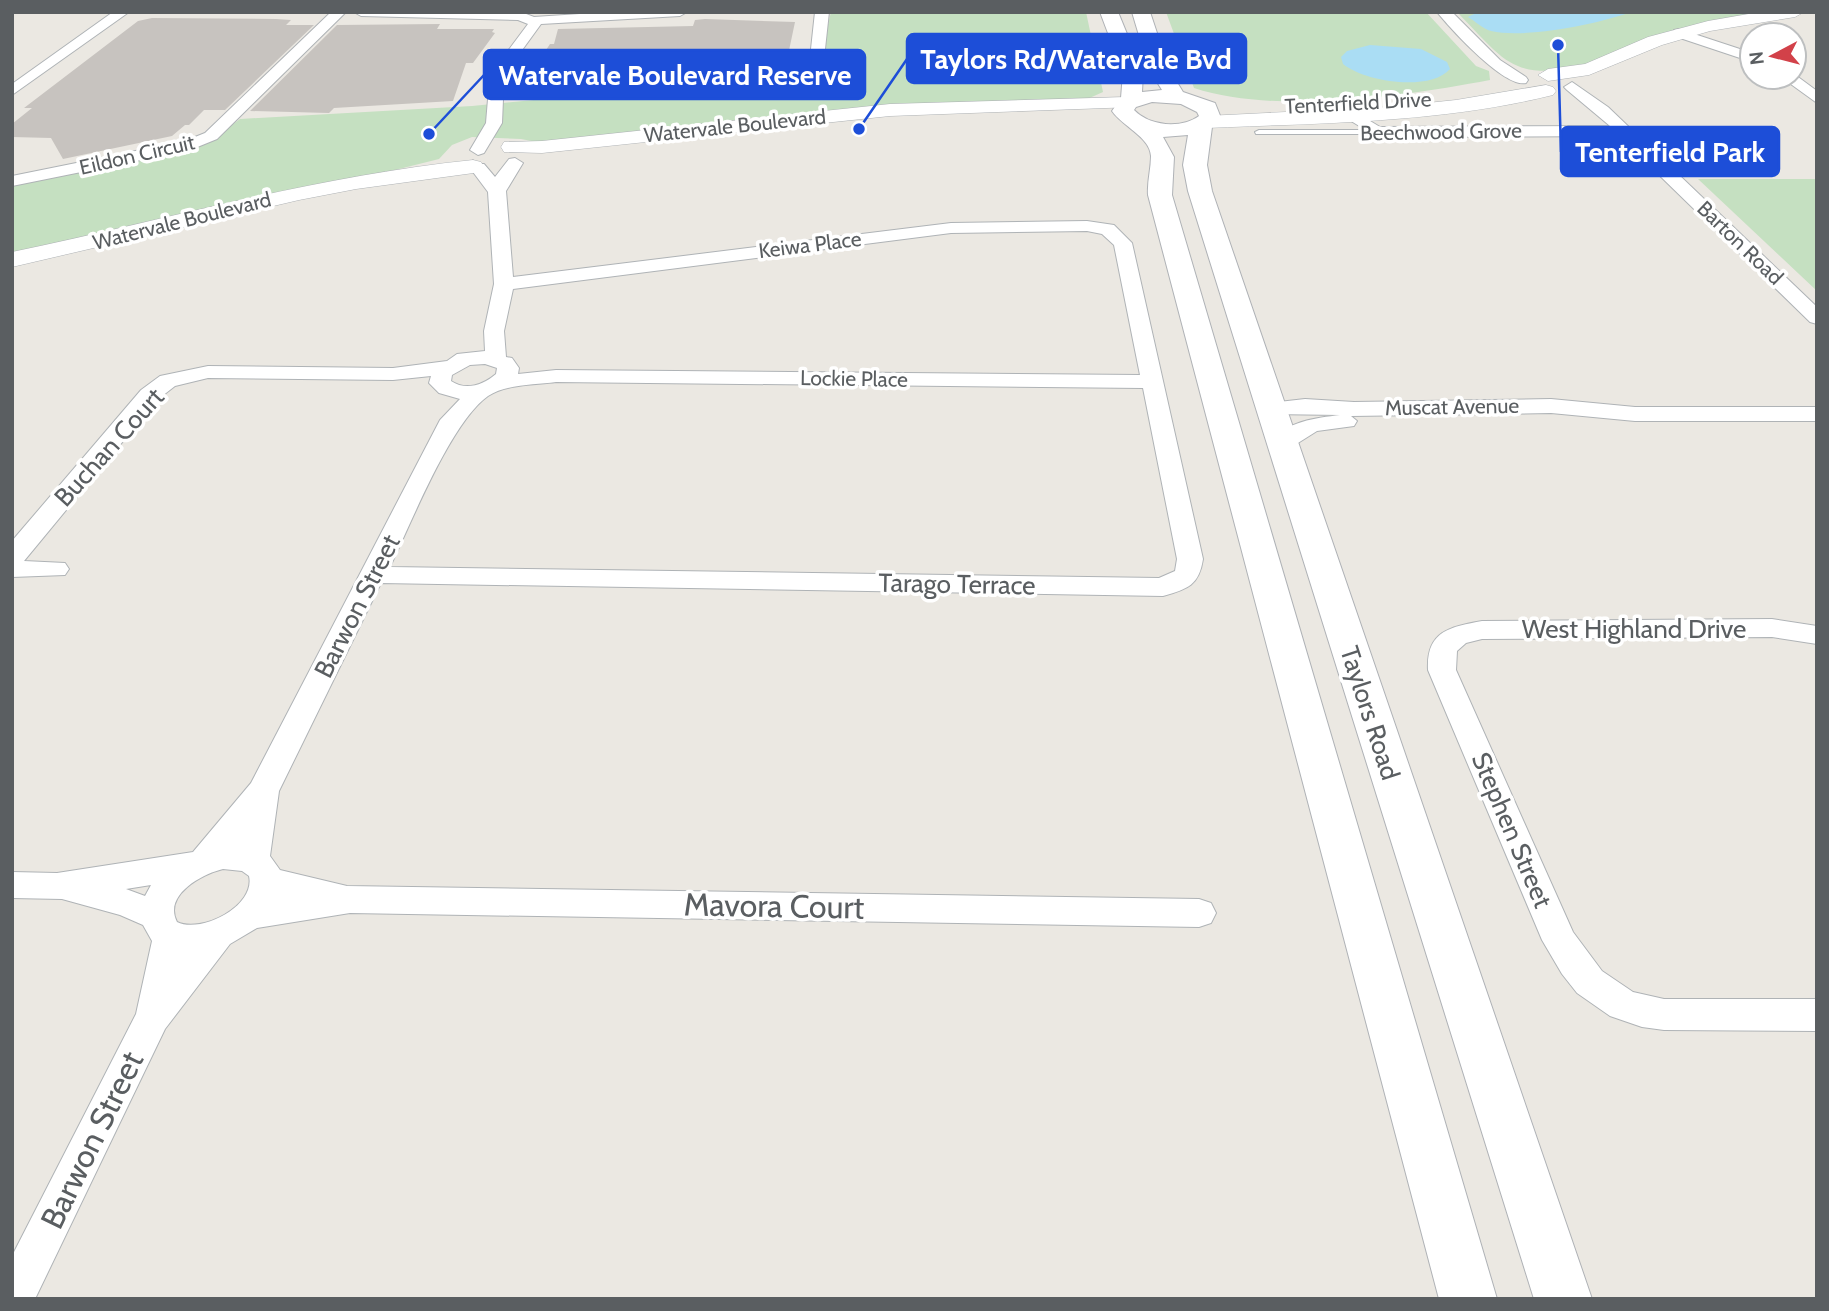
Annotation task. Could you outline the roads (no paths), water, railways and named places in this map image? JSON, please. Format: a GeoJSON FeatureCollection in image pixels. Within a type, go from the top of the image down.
{"type":"FeatureCollection","features":[{"type":"Feature","properties":{"kind":"main road"},"geometry":{"type":"LineString","coordinates":[[1109,12],[1133,73],[1132,112],[1162,148],[1164,155],[1159,174],[1160,195],[1468,1299]]}},
{"type":"Feature","properties":{"kind":"main road"},"geometry":{"type":"LineString","coordinates":[[1140,12],[1159,68],[1194,111]]}},
{"type":"Feature","properties":{"kind":"main road"},"geometry":{"type":"LineString","coordinates":[[1132,112],[1151,96],[1194,111]]}},
{"type":"Feature","properties":{"kind":"main road"},"geometry":{"type":"LineString","coordinates":[[1132,112],[1164,129],[1194,111]]}},
{"type":"Feature","properties":{"kind":"main road","name":"Taylors Road"},"geometry":{"type":"LineString","coordinates":[[1194,111],[1195,164],[1200,191],[1563,1299]]}},
{"type":"Feature","properties":{"kind":"main road"},"geometry":{"type":"LineString","coordinates":[[1234,468],[1243,425],[1248,419],[1275,426]]}},
{"type":"Feature","properties":{"kind":"street"},"geometry":{"type":"LineString","coordinates":[[12,91],[122,12]]}},
{"type":"Feature","properties":{"kind":"street","name":"Eildon Circuit"},"geometry":{"type":"LineString","coordinates":[[12,181],[190,145],[211,136],[339,12]]}},
{"type":"Feature","properties":{"kind":"street"},"geometry":{"type":"LineString","coordinates":[[361,12],[520,16],[532,21],[680,12]]}},
{"type":"Feature","properties":{"kind":"street"},"geometry":{"type":"LineString","coordinates":[[818,49],[822,12]]}},
{"type":"Feature","properties":{"kind":"street","name":"Tenterfield Drive"},"geometry":{"type":"LineString","coordinates":[[1194,111],[1351,116],[1456,106],[1547,83],[1679,33],[1726,22],[1795,12]]}},
{"type":"Feature","properties":{"kind":"street"},"geometry":{"type":"LineString","coordinates":[[1451,19],[1488,57],[1527,86],[1547,83],[1571,85]]}},
{"type":"Feature","properties":{"kind":"street"},"geometry":{"type":"LineString","coordinates":[[497,375],[494,331],[504,284],[497,191],[476,159],[494,123],[497,75],[535,24],[532,21]]}},
{"type":"Feature","properties":{"kind":"street"},"geometry":{"type":"LineString","coordinates":[[1679,33],[1738,53]]}},
{"type":"Feature","properties":{"kind":"street","name":"Barton Road"},"geometry":{"type":"LineString","coordinates":[[1488,57],[1602,110]]}},
{"type":"Feature","properties":{"kind":"street","name":"Tenterfield Drive"},"geometry":{"type":"LineString","coordinates":[[1571,85],[1589,69]]}},
{"type":"Feature","properties":{"kind":"street","name":"Tenterfield Drive"},"geometry":{"type":"LineString","coordinates":[[1194,111],[1358,106],[1510,88],[1521,80]]}},
{"type":"Feature","properties":{"kind":"street","name":"Barton Road"},"geometry":{"type":"LineString","coordinates":[[1571,85],[1602,110],[1817,318]]}},
{"type":"Feature","properties":{"kind":"street","name":"Watervale Boulevard"},"geometry":{"type":"LineString","coordinates":[[12,260],[315,189],[476,159],[498,168],[514,154],[926,119],[1081,117],[1132,112]]}},
{"type":"Feature","properties":{"kind":"street","name":"Tenterfield Drive"},"geometry":{"type":"LineString","coordinates":[[1351,116],[1370,125],[1377,132]]}},
{"type":"Feature","properties":{"kind":"street"},"geometry":{"type":"LineString","coordinates":[[494,123],[514,154],[497,191]]}},
{"type":"Feature","properties":{"kind":"street","name":"Beechwood Grove"},"geometry":{"type":"LineString","coordinates":[[1377,132],[1623,131]]}},
{"type":"Feature","properties":{"kind":"street","name":"Keiwa Place"},"geometry":{"type":"LineString","coordinates":[[504,284],[951,228],[1087,226],[1108,229],[1115,234]]}},
{"type":"Feature","properties":{"kind":"street","name":"Tarago Terrace"},"geometry":{"type":"LineString","coordinates":[[372,575],[1163,587],[1186,576],[1190,559],[1123,243],[1115,234]]}},
{"type":"Feature","properties":{"kind":"street"},"geometry":{"type":"LineString","coordinates":[[451,375],[494,331]]}},
{"type":"Feature","properties":{"kind":"street","name":"Buchan Court"},"geometry":{"type":"LineString","coordinates":[[12,558],[149,395],[168,381],[208,372],[451,375]]}},
{"type":"Feature","properties":{"kind":"street"},"geometry":{"type":"LineString","coordinates":[[451,375],[497,375]]}},
{"type":"Feature","properties":{"kind":"street"},"geometry":{"type":"LineString","coordinates":[[451,375],[497,375]]}},
{"type":"Feature","properties":{"kind":"street","name":"Barwon Street"},"geometry":{"type":"LineString","coordinates":[[451,375],[451,420]]}},
{"type":"Feature","properties":{"kind":"street","name":"Lockie Place"},"geometry":{"type":"LineString","coordinates":[[497,375],[1153,382]]}},
{"type":"Feature","properties":{"kind":"street","name":"Barwon Street"},"geometry":{"type":"LineString","coordinates":[[199,863],[263,791],[451,420],[497,375]]}},
{"type":"Feature","properties":{"kind":"street","name":"Muscat Avenue"},"geometry":{"type":"LineString","coordinates":[[1275,426],[1305,406],[1354,409],[1551,406],[1635,414],[1814,413]]}},
{"type":"Feature","properties":{"kind":"street","name":"Muscat Avenue"},"geometry":{"type":"LineString","coordinates":[[1275,426],[1380,420],[1425,423],[1561,422],[1635,414]]}},
{"type":"Feature","properties":{"kind":"street"},"geometry":{"type":"LineString","coordinates":[[12,569],[56,569]]}},
{"type":"Feature","properties":{"kind":"street","name":"West Highland Drive"},"geometry":{"type":"LineString","coordinates":[[1452,638],[1464,633],[1507,629],[1772,628],[1817,635]]}},
{"type":"Feature","properties":{"kind":"street","name":"Stephen Street"},"geometry":{"type":"LineString","coordinates":[[1452,638],[1445,644],[1440,655],[1442,670],[1559,940],[1582,975],[1603,994],[1643,1013],[1668,1016],[1817,1015]]}},
{"type":"Feature","properties":{"kind":"street","name":"Barwon Street"},"geometry":{"type":"LineString","coordinates":[[260,870],[263,791]]}},
{"type":"Feature","properties":{"kind":"street"},"geometry":{"type":"LineString","coordinates":[[12,885],[57,886],[144,875],[223,856],[240,856],[260,870],[261,903],[251,915],[217,936],[200,940],[163,926],[127,903],[57,886]]}},
{"type":"Feature","properties":{"kind":"street"},"geometry":{"type":"LineString","coordinates":[[163,926],[158,903],[165,889],[177,876],[199,863]]}},
{"type":"Feature","properties":{"kind":"street","name":"Mavora Court"},"geometry":{"type":"LineString","coordinates":[[260,870],[350,898]]}},
{"type":"Feature","properties":{"kind":"street","name":"Mavora Court"},"geometry":{"type":"LineString","coordinates":[[251,915],[350,898],[1199,913]]}},
{"type":"Feature","properties":{"kind":"street","name":"Barwon Street"},"geometry":{"type":"LineString","coordinates":[[152,1018],[163,926]]}},
{"type":"Feature","properties":{"kind":"street","name":"Barwon Street"},"geometry":{"type":"LineString","coordinates":[[13,1299],[152,1018],[217,936]]}},
{"type":"Feature","properties":{"kind":"lane"},"geometry":{"type":"LineString","coordinates":[[494,97],[675,81]]}},
{"type":"Feature","properties":{"kind":"lane","name":"Beechwood Grove"},"geometry":{"type":"LineString","coordinates":[[1259,132],[1377,132]]}},
{"type":"Feature","properties":{"kind":"water"},"geometry":{"type":"Polygon","coordinates":[[[1478,12],[1631,12],[1542,32],[1505,33],[1488,30],[1468,17],[1478,12]]]}},
{"type":"Feature","properties":{"kind":"water"},"geometry":{"type":"Polygon","coordinates":[[[1370,45],[1421,49],[1447,62],[1450,69],[1441,76],[1428,80],[1397,82],[1366,76],[1343,64],[1341,57],[1347,51],[1370,45]]]}},
{"type":"Feature","properties":{"kind":"place","name":"Tenterfield Park"},"geometry":{"type":"Point","coordinates":[1558,45]}},
{"type":"Feature","properties":{"kind":"place","name":"Taylors Rd/Watervale Bvd"},"geometry":{"type":"Point","coordinates":[859,129]}},
{"type":"Feature","properties":{"kind":"place","name":"Watervale Boulevard Reserve"},"geometry":{"type":"Point","coordinates":[429,134]}}]}
